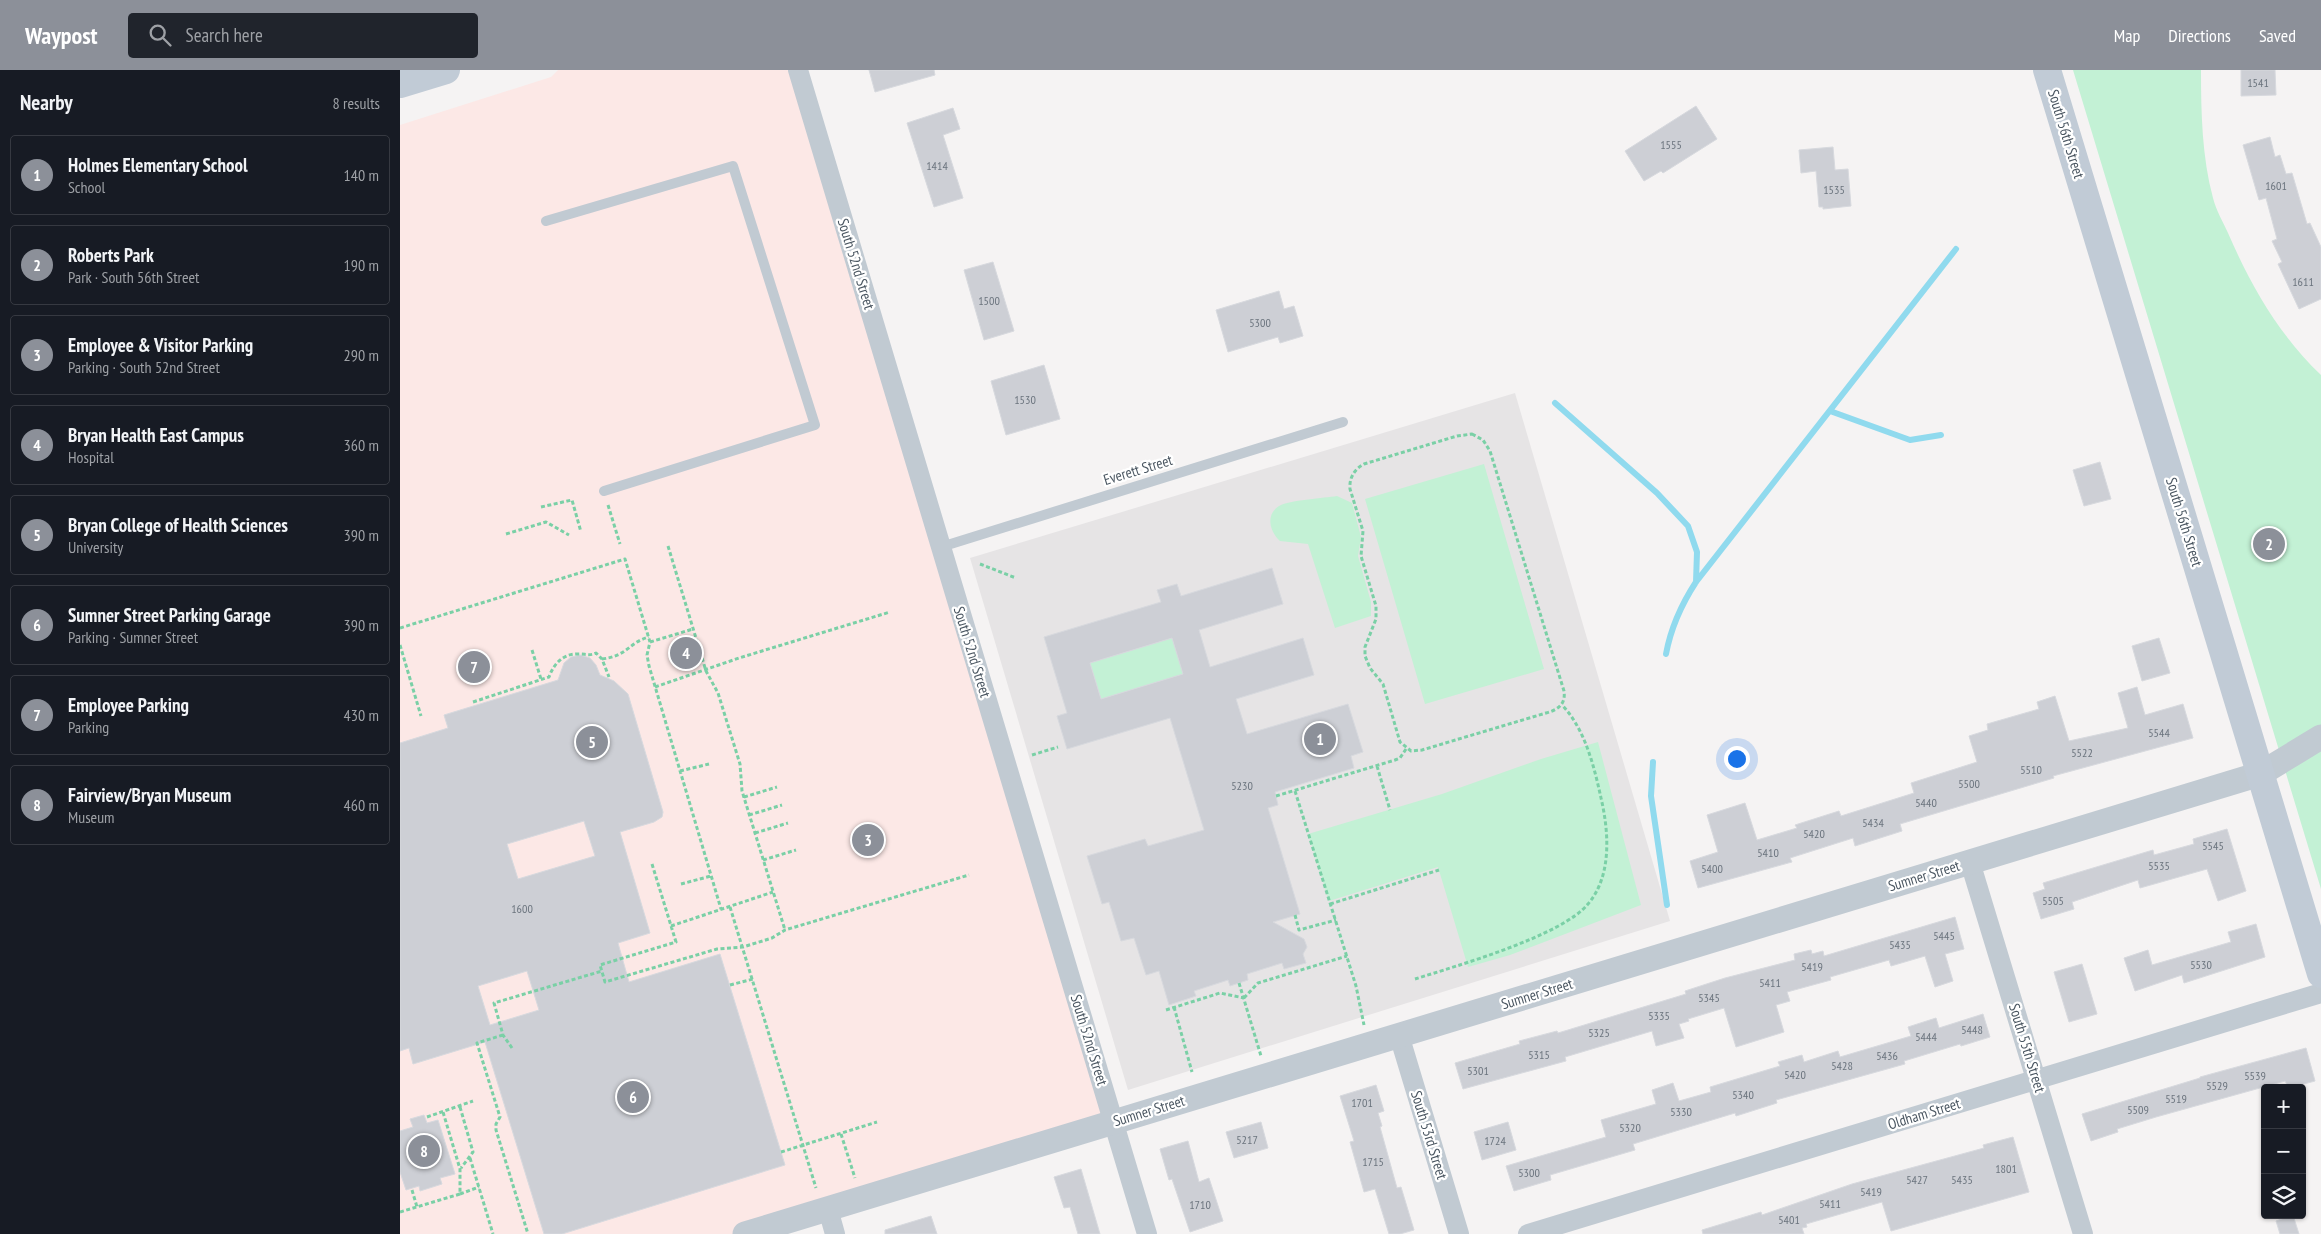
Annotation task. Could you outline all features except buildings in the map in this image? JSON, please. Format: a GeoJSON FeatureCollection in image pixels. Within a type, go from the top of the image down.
{"type":"FeatureCollection","features":[{"type":"Feature","properties":{"kind":"main road"},"geometry":{"type":"LineString","coordinates":[[400,84],[446,70]]}},
{"type":"Feature","properties":{"kind":"main road","name":"South 56th Street"},"geometry":{"type":"LineString","coordinates":[[2047,70],[2321,974]]}},
{"type":"Feature","properties":{"kind":"street","name":"South 52nd Street"},"geometry":{"type":"LineString","coordinates":[[798,70],[1147,1234]]}},
{"type":"Feature","properties":{"kind":"street","name":"Sumner Street"},"geometry":{"type":"LineString","coordinates":[[744,1234],[822,1199],[860,1199],[2260,774],[2321,737]]}},
{"type":"Feature","properties":{"kind":"street","name":"South 55th Street"},"geometry":{"type":"LineString","coordinates":[[1970,862],[2083,1234]]}},
{"type":"Feature","properties":{"kind":"street","name":"Oldham Street"},"geometry":{"type":"LineString","coordinates":[[1528,1234],[2321,993]]}},
{"type":"Feature","properties":{"kind":"street","name":"South 53rd Street"},"geometry":{"type":"LineString","coordinates":[[1399,1035],[1459,1234]]}},
{"type":"Feature","properties":{"kind":"street"},"geometry":{"type":"LineString","coordinates":[[822,1199],[835,1234]]}},
{"type":"Feature","properties":{"kind":"lane"},"geometry":{"type":"LineString","coordinates":[[546,221],[733,166],[815,425],[604,491]]}},
{"type":"Feature","properties":{"kind":"lane","name":"Everett Street"},"geometry":{"type":"LineString","coordinates":[[941,547],[1343,422]]}},
{"type":"Feature","properties":{"kind":"path"},"geometry":{"type":"LineString","coordinates":[[1472,434],[1478,436],[1490,451],[1564,692],[1565,696],[1562,705],[1546,714],[1422,750],[1411,751],[1406,749],[1400,742],[1382,680],[1370,668],[1365,656],[1365,647],[1374,628],[1376,612],[1361,556],[1364,536],[1350,489],[1350,481],[1355,471],[1364,464],[1457,436],[1472,434]]}},
{"type":"Feature","properties":{"kind":"path"},"geometry":{"type":"LineString","coordinates":[[541,507],[572,500],[581,532]]}},
{"type":"Feature","properties":{"kind":"path"},"geometry":{"type":"LineString","coordinates":[[608,504],[620,544]]}},
{"type":"Feature","properties":{"kind":"path"},"geometry":{"type":"LineString","coordinates":[[506,534],[546,522],[569,535]]}},
{"type":"Feature","properties":{"kind":"path"},"geometry":{"type":"LineString","coordinates":[[668,546],[706,671],[721,702],[740,764],[744,797],[785,930]]}},
{"type":"Feature","properties":{"kind":"path"},"geometry":{"type":"LineString","coordinates":[[400,628],[625,559],[649,637],[647,661],[721,909]]}},
{"type":"Feature","properties":{"kind":"path"},"geometry":{"type":"LineString","coordinates":[[980,564],[1016,578]]}},
{"type":"Feature","properties":{"kind":"path"},"geometry":{"type":"LineString","coordinates":[[655,688],[739,658],[890,612]]}},
{"type":"Feature","properties":{"kind":"path"},"geometry":{"type":"LineString","coordinates":[[650,642],[693,629]]}},
{"type":"Feature","properties":{"kind":"path"},"geometry":{"type":"LineString","coordinates":[[602,659],[618,656],[640,639],[649,637]]}},
{"type":"Feature","properties":{"kind":"path"},"geometry":{"type":"LineString","coordinates":[[400,645],[421,716]]}},
{"type":"Feature","properties":{"kind":"path"},"geometry":{"type":"LineString","coordinates":[[532,650],[541,679]]}},
{"type":"Feature","properties":{"kind":"path"},"geometry":{"type":"LineString","coordinates":[[473,702],[549,677],[555,663],[561,658],[572,654],[592,655],[596,653],[602,659],[609,677]]}},
{"type":"Feature","properties":{"kind":"path"},"geometry":{"type":"LineString","coordinates":[[1415,979],[1493,953],[1555,927],[1579,912],[1595,894],[1606,864],[1605,816],[1585,742],[1576,722],[1562,705]]}},
{"type":"Feature","properties":{"kind":"path"},"geometry":{"type":"LineString","coordinates":[[1032,755],[1058,747]]}},
{"type":"Feature","properties":{"kind":"path"},"geometry":{"type":"LineString","coordinates":[[1276,796],[1400,758],[1406,749]]}},
{"type":"Feature","properties":{"kind":"path"},"geometry":{"type":"LineString","coordinates":[[680,771],[708,764]]}},
{"type":"Feature","properties":{"kind":"path"},"geometry":{"type":"LineString","coordinates":[[1376,766],[1390,810]]}},
{"type":"Feature","properties":{"kind":"path"},"geometry":{"type":"LineString","coordinates":[[744,797],[777,787]]}},
{"type":"Feature","properties":{"kind":"path"},"geometry":{"type":"LineString","coordinates":[[1295,791],[1347,956],[1370,1044]]}},
{"type":"Feature","properties":{"kind":"path"},"geometry":{"type":"LineString","coordinates":[[749,815],[782,805]]}},
{"type":"Feature","properties":{"kind":"path"},"geometry":{"type":"LineString","coordinates":[[755,833],[788,823]]}},
{"type":"Feature","properties":{"kind":"path"},"geometry":{"type":"LineString","coordinates":[[763,860],[796,850]]}},
{"type":"Feature","properties":{"kind":"path"},"geometry":{"type":"LineString","coordinates":[[652,864],[676,942],[600,965],[605,982],[717,948],[744,947],[772,938],[785,930],[969,875]]}},
{"type":"Feature","properties":{"kind":"path"},"geometry":{"type":"LineString","coordinates":[[1330,904],[1439,870]]}},
{"type":"Feature","properties":{"kind":"path"},"geometry":{"type":"LineString","coordinates":[[681,884],[711,876]]}},
{"type":"Feature","properties":{"kind":"path"},"geometry":{"type":"LineString","coordinates":[[671,926],[773,892]]}},
{"type":"Feature","properties":{"kind":"path"},"geometry":{"type":"LineString","coordinates":[[730,906],[803,1145],[822,1199]]}},
{"type":"Feature","properties":{"kind":"path"},"geometry":{"type":"LineString","coordinates":[[1294,915],[1299,930],[1336,920]]}},
{"type":"Feature","properties":{"kind":"path"},"geometry":{"type":"LineString","coordinates":[[1244,998],[1258,983],[1347,956]]}},
{"type":"Feature","properties":{"kind":"path"},"geometry":{"type":"LineString","coordinates":[[512,1048],[503,1035],[494,1003],[602,971]]}},
{"type":"Feature","properties":{"kind":"path"},"geometry":{"type":"LineString","coordinates":[[730,985],[752,979]]}},
{"type":"Feature","properties":{"kind":"path"},"geometry":{"type":"LineString","coordinates":[[1239,983],[1259,1048]]}},
{"type":"Feature","properties":{"kind":"path"},"geometry":{"type":"LineString","coordinates":[[1166,1010],[1220,993],[1244,998]]}},
{"type":"Feature","properties":{"kind":"path"},"geometry":{"type":"LineString","coordinates":[[1174,1008],[1192,1072]]}},
{"type":"Feature","properties":{"kind":"path"},"geometry":{"type":"LineString","coordinates":[[503,1035],[477,1043],[500,1117],[496,1124],[496,1130],[528,1234]]}},
{"type":"Feature","properties":{"kind":"path"},"geometry":{"type":"LineString","coordinates":[[427,1117],[473,1101]]}},
{"type":"Feature","properties":{"kind":"path"},"geometry":{"type":"LineString","coordinates":[[460,1107],[473,1148],[470,1158],[460,1169]]}},
{"type":"Feature","properties":{"kind":"path"},"geometry":{"type":"LineString","coordinates":[[442,1112],[460,1169],[460,1194]]}},
{"type":"Feature","properties":{"kind":"path"},"geometry":{"type":"LineString","coordinates":[[781,1152],[878,1122]]}},
{"type":"Feature","properties":{"kind":"path"},"geometry":{"type":"LineString","coordinates":[[841,1134],[860,1199]]}},
{"type":"Feature","properties":{"kind":"path"},"geometry":{"type":"LineString","coordinates":[[470,1158],[493,1234]]}},
{"type":"Feature","properties":{"kind":"path"},"geometry":{"type":"LineString","coordinates":[[400,1212],[479,1187]]}},
{"type":"Feature","properties":{"kind":"path"},"geometry":{"type":"LineString","coordinates":[[412,1190],[417,1207]]}},
{"type":"Feature","properties":{"kind":"shaded area"},"geometry":{"type":"Polygon","coordinates":[[[558,70],[798,70],[1113,1122],[745,1234],[400,1234],[400,125],[551,77],[558,70]]]}},
{"type":"Feature","properties":{"kind":"shaded area"},"geometry":{"type":"Polygon","coordinates":[[[1515,393],[1670,921],[1128,1090],[970,558],[1515,393]]]}},
{"type":"Feature","properties":{"kind":"green space"},"geometry":{"type":"Polygon","coordinates":[[[2073,70],[2201,70],[2204,151],[2209,182],[2216,207],[2246,272],[2267,309],[2292,343],[2321,375],[2321,889],[2073,70]]]}},
{"type":"Feature","properties":{"kind":"green space"},"geometry":{"type":"Polygon","coordinates":[[[1484,464],[1544,669],[1425,704],[1365,499],[1484,464]]]}},
{"type":"Feature","properties":{"kind":"green space"},"geometry":{"type":"Polygon","coordinates":[[[1337,496],[1352,503],[1361,537],[1358,556],[1371,602],[1371,616],[1335,628],[1308,544],[1280,541],[1273,532],[1270,522],[1276,508],[1286,503],[1337,496]]]}},
{"type":"Feature","properties":{"kind":"green space"},"geometry":{"type":"Polygon","coordinates":[[[1172,638],[1183,674],[1101,699],[1090,663],[1172,638]]]}},
{"type":"Feature","properties":{"kind":"green space"},"geometry":{"type":"Polygon","coordinates":[[[1598,742],[1641,905],[1510,955],[1468,967],[1438,867],[1329,901],[1308,834],[1442,794],[1541,759],[1598,742]]]}},
{"type":"Feature","properties":{"kind":"waterway"},"geometry":{"type":"LineString","coordinates":[[1666,654],[1677,616],[1696,582],[1956,249]]}},
{"type":"Feature","properties":{"kind":"waterway"},"geometry":{"type":"LineString","coordinates":[[1555,403],[1657,493],[1688,526],[1697,552],[1696,582]]}},
{"type":"Feature","properties":{"kind":"waterway"},"geometry":{"type":"LineString","coordinates":[[1830,411],[1910,440],[1941,435]]}},
{"type":"Feature","properties":{"kind":"waterway"},"geometry":{"type":"LineString","coordinates":[[1653,762],[1651,796],[1667,905]]}},
{"type":"Feature","properties":{"kind":"place","name":"Roberts Park"},"geometry":{"type":"Point","coordinates":[2269,544]}},
{"type":"Feature","properties":{"kind":"place","name":"Bryan Health East Campus"},"geometry":{"type":"Point","coordinates":[686,653]}},
{"type":"Feature","properties":{"kind":"place","name":"Employee Parking"},"geometry":{"type":"Point","coordinates":[474,667]}},
{"type":"Feature","properties":{"kind":"place","name":"Holmes Elementary School"},"geometry":{"type":"Point","coordinates":[1320,739]}},
{"type":"Feature","properties":{"kind":"place","name":"Bryan College of Health Sciences"},"geometry":{"type":"Point","coordinates":[592,742]}},
{"type":"Feature","properties":{"kind":"place","name":"Employee & Visitor Parking"},"geometry":{"type":"Point","coordinates":[868,840]}},
{"type":"Feature","properties":{"kind":"place","name":"Sumner Street Parking Garage"},"geometry":{"type":"Point","coordinates":[633,1097]}},
{"type":"Feature","properties":{"kind":"place","name":"Fairview/Bryan Museum"},"geometry":{"type":"Point","coordinates":[424,1151]}}]}
